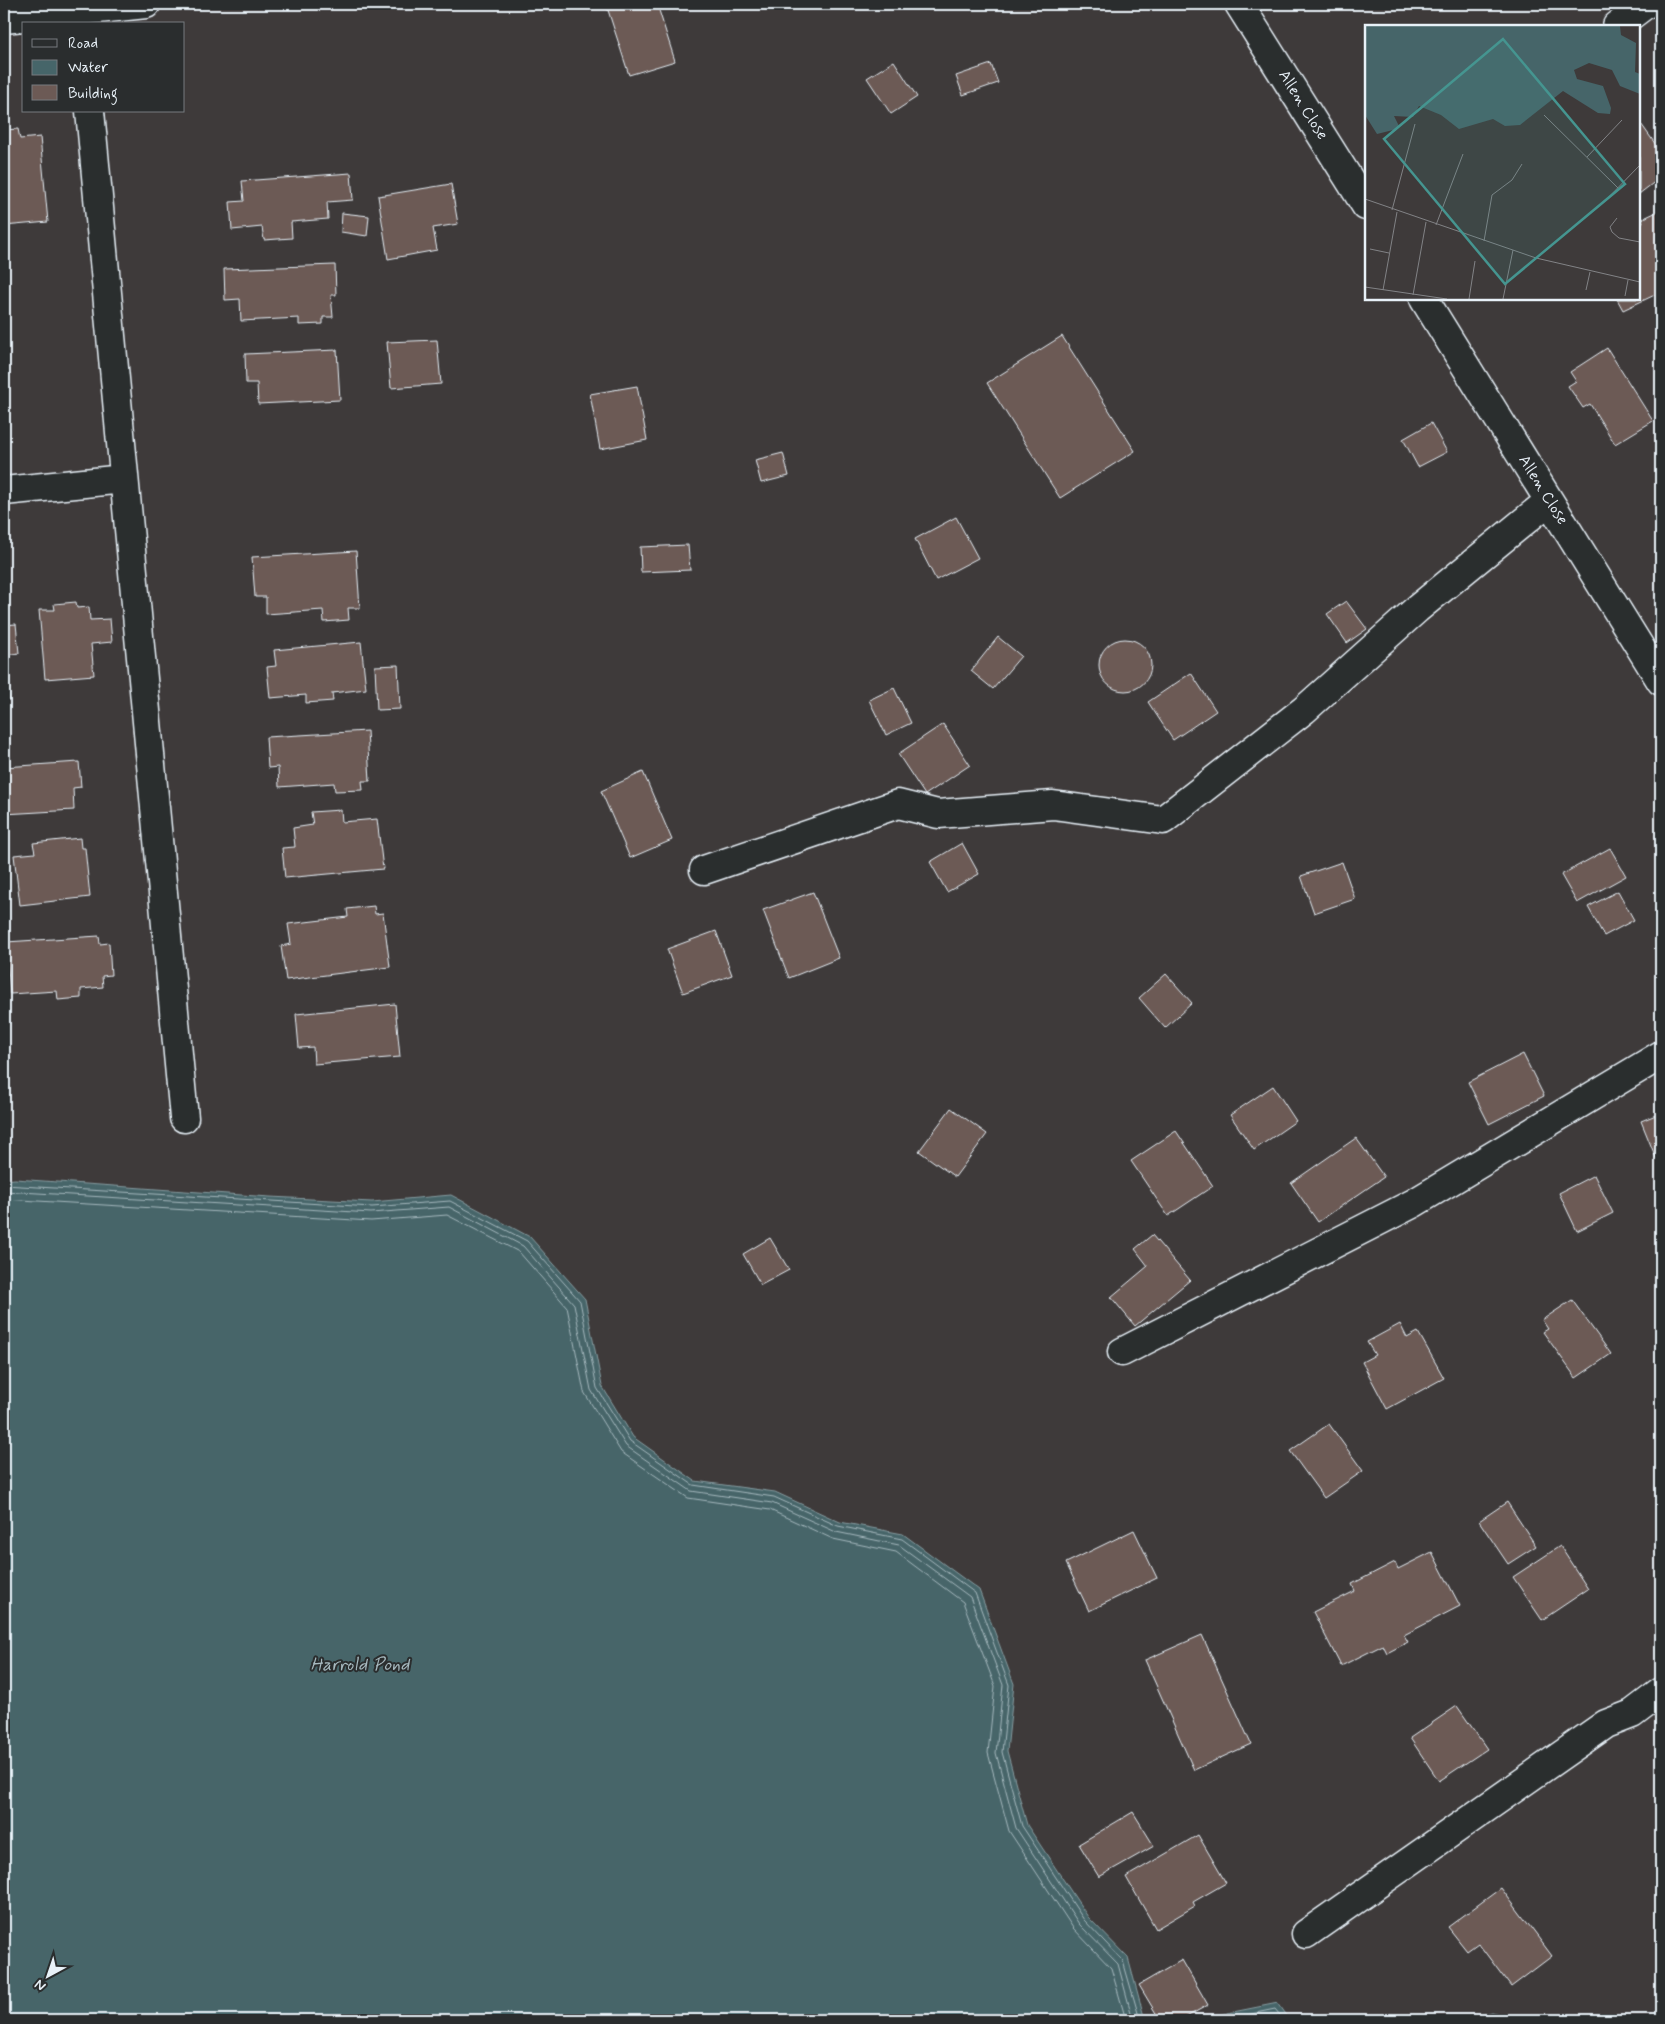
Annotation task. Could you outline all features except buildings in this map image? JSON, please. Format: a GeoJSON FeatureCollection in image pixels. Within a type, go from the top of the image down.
{"type":"FeatureCollection","features":[{"type":"Feature","properties":{"kind":"street"},"geometry":{"type":"LineString","coordinates":[[4,20],[81,18],[146,4]]}},
{"type":"Feature","properties":{"kind":"street","name":"Allen Close"},"geometry":{"type":"LineString","coordinates":[[1239,4],[1365,204]]}},
{"type":"Feature","properties":{"kind":"street"},"geometry":{"type":"LineString","coordinates":[[1618,25],[1646,4]]}},
{"type":"Feature","properties":{"kind":"street"},"geometry":{"type":"LineString","coordinates":[[90,112],[184,1118]]}},
{"type":"Feature","properties":{"kind":"street","name":"Allen Close"},"geometry":{"type":"LineString","coordinates":[[1425,300],[1661,681]]}},
{"type":"Feature","properties":{"kind":"street"},"geometry":{"type":"LineString","coordinates":[[4,492],[124,479]]}},
{"type":"Feature","properties":{"kind":"street"},"geometry":{"type":"LineString","coordinates":[[704,870],[898,804],[938,814],[1053,805],[1163,820],[1304,710],[1417,609],[1549,501]]}},
{"type":"Feature","properties":{"kind":"street"},"geometry":{"type":"LineString","coordinates":[[1122,1352],[1414,1203],[1661,1055]]}},
{"type":"Feature","properties":{"kind":"street"},"geometry":{"type":"LineString","coordinates":[[1306,1934],[1606,1724],[1632,1714],[1661,1692]]}},
{"type":"Feature","properties":{"kind":"water","name":"Harrold Pond"},"geometry":{"type":"Polygon","coordinates":[[[15,1179],[270,1197],[372,1202],[451,1195],[530,1237],[585,1299],[602,1386],[633,1437],[695,1481],[775,1492],[840,1522],[903,1534],[979,1590],[1014,1684],[1007,1751],[1027,1825],[1088,1917],[1128,1958],[1145,2020],[4,2020],[4,1180],[15,1179]]]}},
{"type":"Feature","properties":{"kind":"water"},"geometry":{"type":"Polygon","coordinates":[[[1278,2003],[1290,2020],[1213,2020],[1223,2014],[1278,2003]]]}},
{"type":"Feature","properties":{"kind":"water"},"geometry":{"type":"Polygon","coordinates":[[[1492,2012],[1527,2020],[1462,2020],[1492,2012]]]}}]}
